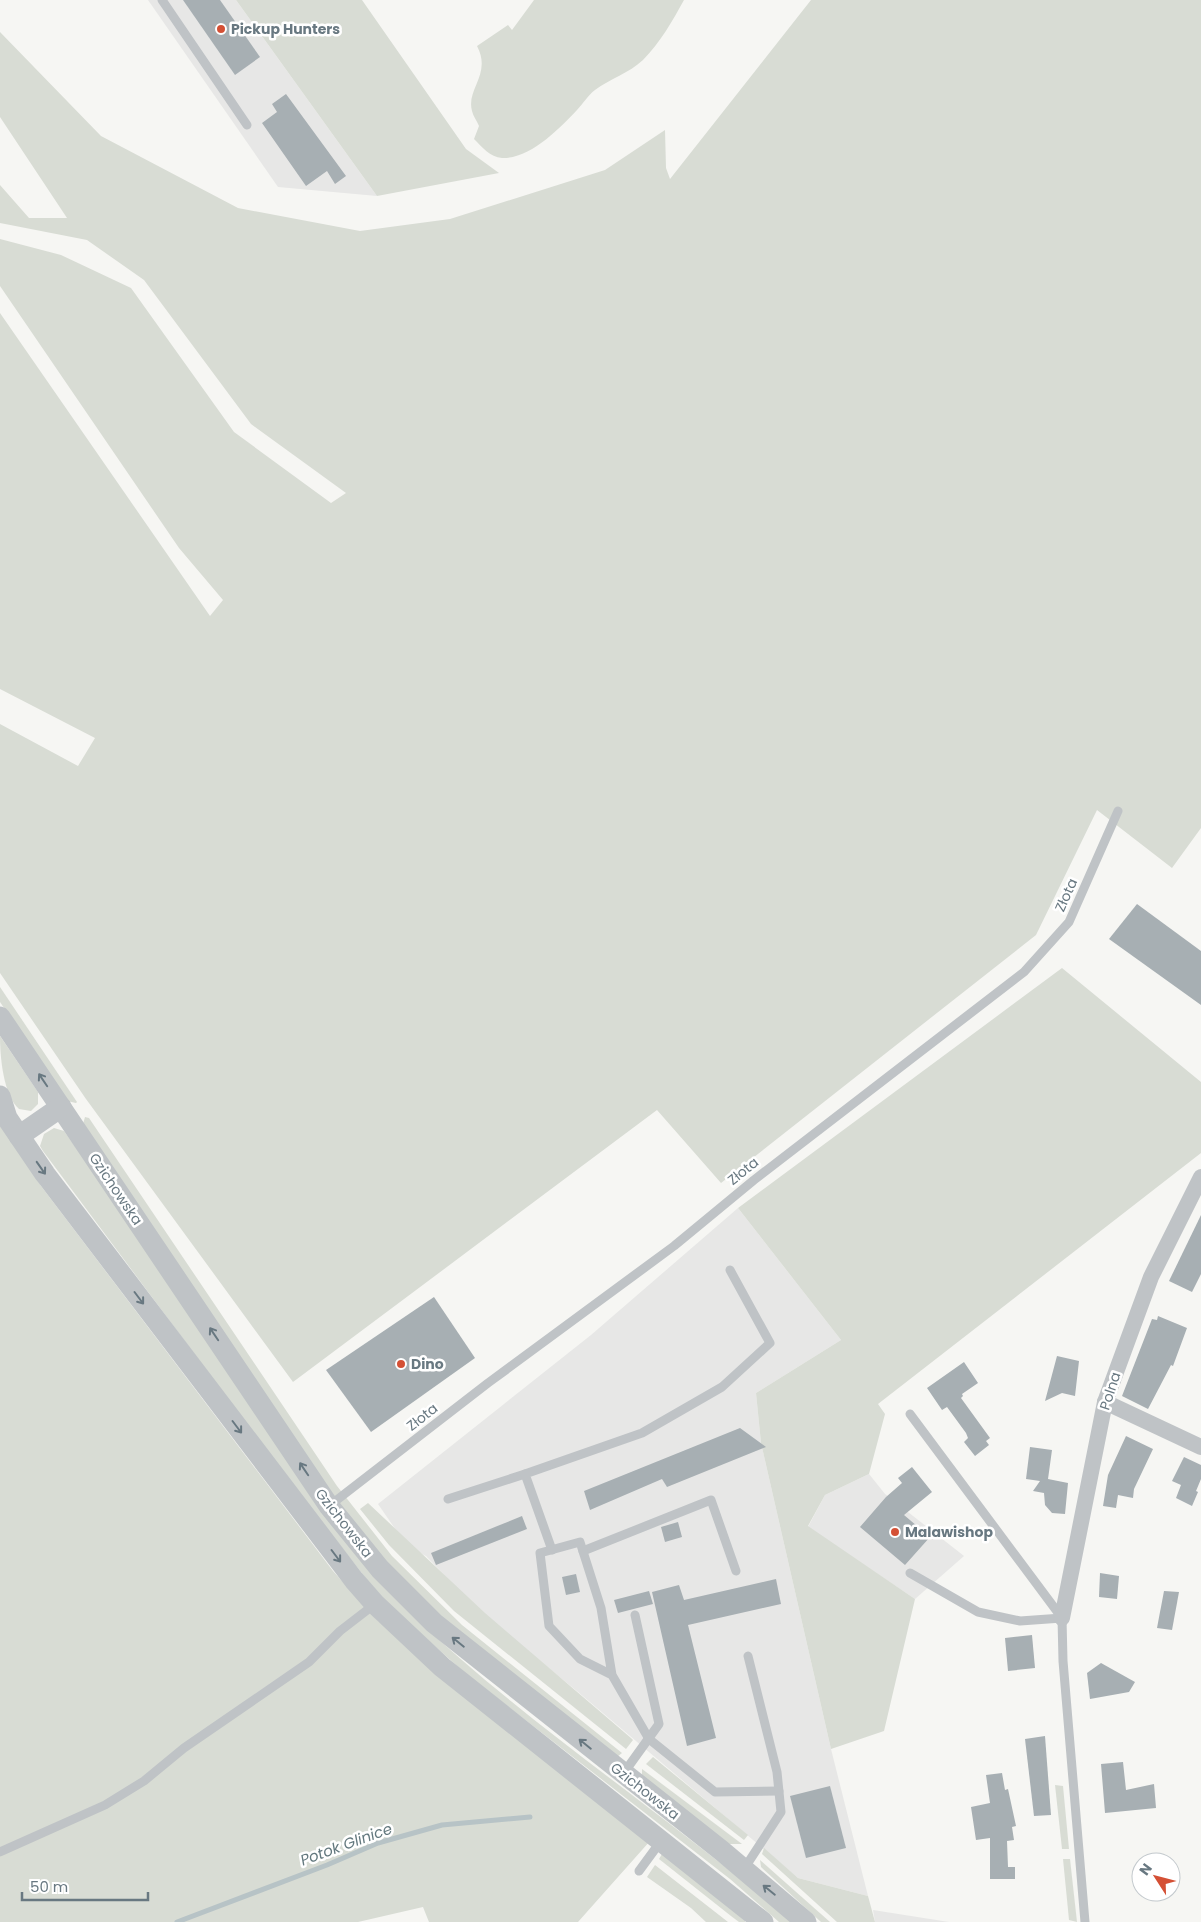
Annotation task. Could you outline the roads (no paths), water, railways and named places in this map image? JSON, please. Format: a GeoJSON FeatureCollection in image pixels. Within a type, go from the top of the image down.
{"type":"FeatureCollection","features":[{"type":"Feature","properties":{"kind":"street","name":"Gzichowska"},"geometry":{"type":"LineString","coordinates":[[0,1017],[329,1506],[380,1569],[434,1622],[744,1870],[806,1922]]}},
{"type":"Feature","properties":{"kind":"street","name":"Gzichowska"},"geometry":{"type":"LineString","coordinates":[[0,1096],[7,1118],[44,1174],[342,1565],[375,1604],[442,1667],[662,1841],[758,1920]]}},
{"type":"Feature","properties":{"kind":"street"},"geometry":{"type":"LineString","coordinates":[[19,1136],[61,1107]]}},
{"type":"Feature","properties":{"kind":"street","name":"Polna"},"geometry":{"type":"LineString","coordinates":[[1062,1618],[1104,1402],[1151,1277],[1201,1177]]}},
{"type":"Feature","properties":{"kind":"street"},"geometry":{"type":"LineString","coordinates":[[1104,1402],[1201,1447]]}},
{"type":"Feature","properties":{"kind":"lane"},"geometry":{"type":"LineString","coordinates":[[162,0],[247,125]]}},
{"type":"Feature","properties":{"kind":"lane","name":"Złota"},"geometry":{"type":"LineString","coordinates":[[329,1506],[488,1383],[674,1246],[754,1180],[1024,972],[1069,922],[1118,811]]}},
{"type":"Feature","properties":{"kind":"lane"},"geometry":{"type":"LineString","coordinates":[[448,1499],[642,1433],[722,1387],[770,1343],[730,1270]]}},
{"type":"Feature","properties":{"kind":"lane"},"geometry":{"type":"LineString","coordinates":[[910,1414],[1062,1618],[1063,1661],[1085,1922]]}},
{"type":"Feature","properties":{"kind":"lane"},"geometry":{"type":"LineString","coordinates":[[525,1474],[552,1550]]}},
{"type":"Feature","properties":{"kind":"lane"},"geometry":{"type":"LineString","coordinates":[[583,1551],[711,1500],[736,1571]]}},
{"type":"Feature","properties":{"kind":"lane"},"geometry":{"type":"LineString","coordinates":[[612,1675],[580,1659],[549,1626],[540,1553],[580,1542],[601,1608],[612,1675],[649,1739],[715,1792],[779,1791]]}},
{"type":"Feature","properties":{"kind":"lane"},"geometry":{"type":"LineString","coordinates":[[910,1573],[978,1612],[1020,1621],[1062,1618]]}},
{"type":"Feature","properties":{"kind":"lane"},"geometry":{"type":"LineString","coordinates":[[0,1852],[105,1805],[144,1781],[184,1748],[309,1662],[326,1648],[340,1631],[375,1604]]}},
{"type":"Feature","properties":{"kind":"lane"},"geometry":{"type":"LineString","coordinates":[[623,1774],[660,1724],[635,1615]]}},
{"type":"Feature","properties":{"kind":"lane"},"geometry":{"type":"LineString","coordinates":[[744,1870],[781,1812],[777,1772],[748,1656]]}},
{"type":"Feature","properties":{"kind":"lane"},"geometry":{"type":"LineString","coordinates":[[639,1871],[662,1841]]}},
{"type":"Feature","properties":{"kind":"waterway","name":"Potok Glinice"},"geometry":{"type":"LineString","coordinates":[[177,1922],[327,1865],[378,1843],[442,1825],[530,1817]]}},
{"type":"Feature","properties":{"kind":"place","name":"Pickup Hunters"},"geometry":{"type":"Point","coordinates":[221,29]}},
{"type":"Feature","properties":{"kind":"place","name":"Dino"},"geometry":{"type":"Point","coordinates":[401,1364]}},
{"type":"Feature","properties":{"kind":"place","name":"Malawishop"},"geometry":{"type":"Point","coordinates":[895,1532]}}]}
